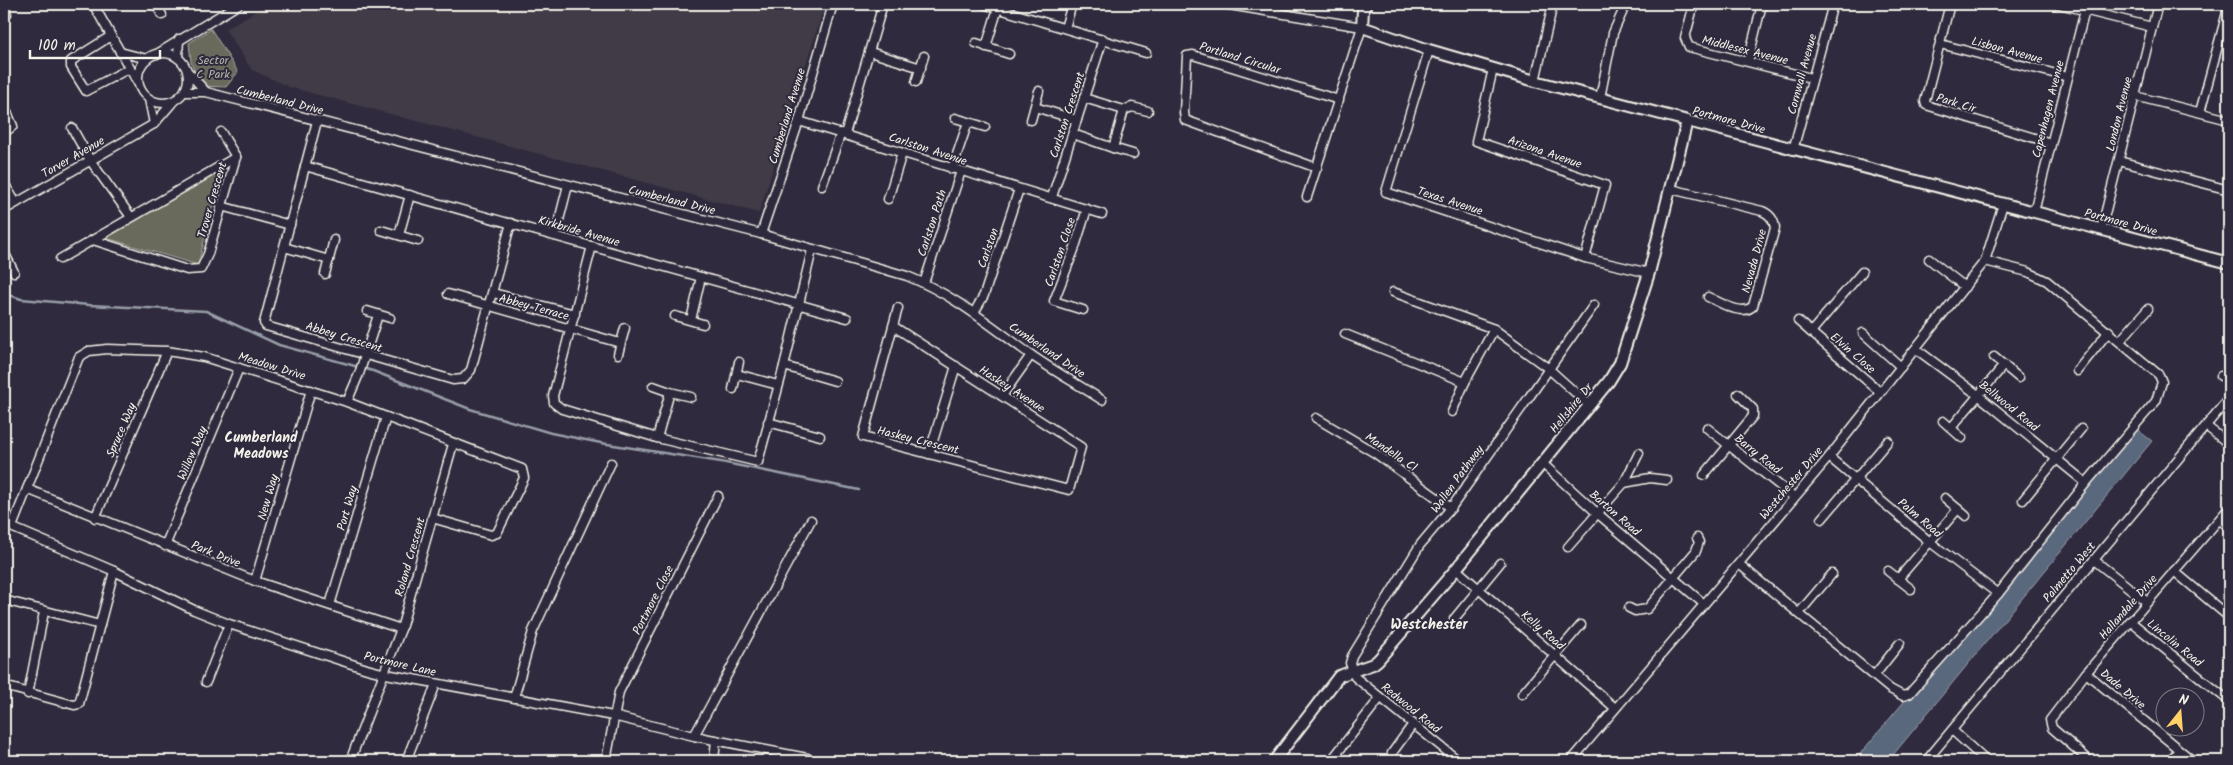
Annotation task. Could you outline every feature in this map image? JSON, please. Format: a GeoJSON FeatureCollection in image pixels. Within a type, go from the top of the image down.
{"type":"FeatureCollection","features":[{"type":"Feature","properties":{"kind":"street"},"geometry":{"type":"LineString","coordinates":[[4,4],[8,10],[4,18]]}},
{"type":"Feature","properties":{"kind":"street"},"geometry":{"type":"LineString","coordinates":[[93,4],[143,93],[149,99],[164,104],[173,102],[185,92],[188,84],[188,72]]}},
{"type":"Feature","properties":{"kind":"street"},"geometry":{"type":"LineString","coordinates":[[156,4],[162,15]]}},
{"type":"Feature","properties":{"kind":"street"},"geometry":{"type":"LineString","coordinates":[[139,84],[138,76],[141,66],[147,59],[239,4]]}},
{"type":"Feature","properties":{"kind":"street","name":"Cumberland Avenue"},"geometry":{"type":"LineString","coordinates":[[761,234],[799,120],[833,4]]}},
{"type":"Feature","properties":{"kind":"street"},"geometry":{"type":"LineString","coordinates":[[822,186],[843,133],[884,4]]}},
{"type":"Feature","properties":{"kind":"street"},"geometry":{"type":"LineString","coordinates":[[983,4],[1146,53]]}},
{"type":"Feature","properties":{"kind":"street"},"geometry":{"type":"LineString","coordinates":[[1065,28],[1072,4]]}},
{"type":"Feature","properties":{"kind":"street","name":"Portmore Drive"},"geometry":{"type":"LineString","coordinates":[[1223,4],[1362,27],[1429,50],[1535,81],[2229,264]]}},
{"type":"Feature","properties":{"kind":"street"},"geometry":{"type":"LineString","coordinates":[[1307,197],[1362,27],[1363,10],[1366,4]]}},
{"type":"Feature","properties":{"kind":"street"},"geometry":{"type":"LineString","coordinates":[[1535,81],[1553,4]]}},
{"type":"Feature","properties":{"kind":"street"},"geometry":{"type":"LineString","coordinates":[[1600,98],[1616,24],[1626,4]]}},
{"type":"Feature","properties":{"kind":"street","name":"Middlesex Avenue"},"geometry":{"type":"LineString","coordinates":[[1694,4],[1685,38],[1686,45],[1812,78]]}},
{"type":"Feature","properties":{"kind":"street"},"geometry":{"type":"LineString","coordinates":[[1748,61],[1762,4]]}},
{"type":"Feature","properties":{"kind":"street","name":"Cornwall Avenue"},"geometry":{"type":"LineString","coordinates":[[1793,150],[1833,4]]}},
{"type":"Feature","properties":{"kind":"street","name":"Park Cir"},"geometry":{"type":"LineString","coordinates":[[1950,4],[1925,102],[1926,105],[2051,143]]}},
{"type":"Feature","properties":{"kind":"street"},"geometry":{"type":"LineString","coordinates":[[2059,4],[2152,27]]}},
{"type":"Feature","properties":{"kind":"street","name":"London Avenue"},"geometry":{"type":"LineString","coordinates":[[2101,230],[2158,4]]}},
{"type":"Feature","properties":{"kind":"street"},"geometry":{"type":"LineString","coordinates":[[2200,112],[2229,5]]}},
{"type":"Feature","properties":{"kind":"street"},"geometry":{"type":"LineString","coordinates":[[986,47],[998,8]]}},
{"type":"Feature","properties":{"kind":"street","name":"Capenhagen Avenue"},"geometry":{"type":"LineString","coordinates":[[2034,212],[2085,10]]}},
{"type":"Feature","properties":{"kind":"street"},"geometry":{"type":"LineString","coordinates":[[111,36],[71,61],[71,67],[86,91],[130,68]]}},
{"type":"Feature","properties":{"kind":"street"},"geometry":{"type":"LineString","coordinates":[[178,58],[179,39]]}},
{"type":"Feature","properties":{"kind":"street","name":"Carlston Crescent"},"geometry":{"type":"LineString","coordinates":[[1052,197],[1103,39]]}},
{"type":"Feature","properties":{"kind":"street"},"geometry":{"type":"LineString","coordinates":[[976,43],[1009,54]]}},
{"type":"Feature","properties":{"kind":"street","name":"Lisbon Avenue"},"geometry":{"type":"LineString","coordinates":[[1940,44],[2068,78]]}},
{"type":"Feature","properties":{"kind":"street","name":"Texas Avenue"},"geometry":{"type":"LineString","coordinates":[[1429,50],[1386,192],[1585,258],[1649,273]]}},
{"type":"Feature","properties":{"kind":"street"},"geometry":{"type":"LineString","coordinates":[[120,52],[147,59]]}},
{"type":"Feature","properties":{"kind":"street"},"geometry":{"type":"LineString","coordinates":[[870,52],[921,68]]}},
{"type":"Feature","properties":{"kind":"street"},"geometry":{"type":"LineString","coordinates":[[155,55],[164,53],[178,58],[206,92]]}},
{"type":"Feature","properties":{"kind":"street","name":"Portland Circular"},"geometry":{"type":"LineString","coordinates":[[1317,168],[1185,120],[1187,56],[1193,55],[1339,100]]}},
{"type":"Feature","properties":{"kind":"street"},"geometry":{"type":"LineString","coordinates":[[916,82],[924,56]]}},
{"type":"Feature","properties":{"kind":"street","name":"Arizona Avenue"},"geometry":{"type":"LineString","coordinates":[[1493,69],[1476,141],[1605,185],[1585,258]]}},
{"type":"Feature","properties":{"kind":"street"},"geometry":{"type":"LineString","coordinates":[[1031,120],[1039,91]]}},
{"type":"Feature","properties":{"kind":"street","name":"Cumberland Drive"},"geometry":{"type":"LineString","coordinates":[[185,92],[206,92],[761,234],[924,282],[974,312],[1031,355],[1102,400]]}},
{"type":"Feature","properties":{"kind":"street"},"geometry":{"type":"LineString","coordinates":[[2135,96],[2229,120]]}},
{"type":"Feature","properties":{"kind":"street"},"geometry":{"type":"LineString","coordinates":[[1084,98],[1124,110],[1132,107],[1148,111]]}},
{"type":"Feature","properties":{"kind":"street"},"geometry":{"type":"LineString","coordinates":[[149,99],[154,124]]}},
{"type":"Feature","properties":{"kind":"street","name":"Torver Avenue"},"geometry":{"type":"LineString","coordinates":[[4,210],[154,124],[173,102]]}},
{"type":"Feature","properties":{"kind":"street"},"geometry":{"type":"LineString","coordinates":[[1035,107],[1077,120]]}},
{"type":"Feature","properties":{"kind":"street"},"geometry":{"type":"LineString","coordinates":[[4,133],[13,126],[6,110]]}},
{"type":"Feature","properties":{"kind":"street"},"geometry":{"type":"LineString","coordinates":[[1113,148],[1124,110]]}},
{"type":"Feature","properties":{"kind":"street"},"geometry":{"type":"LineString","coordinates":[[955,118],[985,127]]}},
{"type":"Feature","properties":{"kind":"street","name":"Carlston Avenue"},"geometry":{"type":"LineString","coordinates":[[799,120],[961,172],[1052,197],[1102,214]]}},
{"type":"Feature","properties":{"kind":"street","name":"Abbey Crescent"},"geometry":{"type":"LineString","coordinates":[[317,121],[264,325],[453,380],[463,379],[472,370],[511,224]]}},
{"type":"Feature","properties":{"kind":"street","name":"Hellshire Dr"},"geometry":{"type":"LineString","coordinates":[[1352,671],[1373,664],[1378,660],[1609,381],[1620,363],[1649,273],[1687,121]]}},
{"type":"Feature","properties":{"kind":"street"},"geometry":{"type":"LineString","coordinates":[[952,169],[968,122]]}},
{"type":"Feature","properties":{"kind":"street"},"geometry":{"type":"LineString","coordinates":[[72,128],[90,160],[131,217]]}},
{"type":"Feature","properties":{"kind":"street"},"geometry":{"type":"LineString","coordinates":[[221,132],[236,157]]}},
{"type":"Feature","properties":{"kind":"street"},"geometry":{"type":"LineString","coordinates":[[1073,134],[1133,154]]}},
{"type":"Feature","properties":{"kind":"street"},"geometry":{"type":"LineString","coordinates":[[888,199],[902,153]]}},
{"type":"Feature","properties":{"kind":"street","name":"Trover Crescent"},"geometry":{"type":"LineString","coordinates":[[93,240],[187,270],[195,271],[201,269],[205,263],[236,157]]}},
{"type":"Feature","properties":{"kind":"street","name":"Trover Crescent"},"geometry":{"type":"LineString","coordinates":[[60,259],[236,157]]}},
{"type":"Feature","properties":{"kind":"street"},"geometry":{"type":"LineString","coordinates":[[2118,161],[2229,190]]}},
{"type":"Feature","properties":{"kind":"street","name":"Kirkbride Avenue"},"geometry":{"type":"LineString","coordinates":[[305,166],[848,318]]}},
{"type":"Feature","properties":{"kind":"street","name":"Carlston Path"},"geometry":{"type":"LineString","coordinates":[[924,282],[961,172]]}},
{"type":"Feature","properties":{"kind":"street"},"geometry":{"type":"LineString","coordinates":[[4,182],[16,203]]}},
{"type":"Feature","properties":{"kind":"street"},"geometry":{"type":"LineString","coordinates":[[554,236],[568,185]]}},
{"type":"Feature","properties":{"kind":"street","name":"Carlston"},"geometry":{"type":"LineString","coordinates":[[974,312],[984,295],[1019,189]]}},
{"type":"Feature","properties":{"kind":"street","name":"Nevada Drive"},"geometry":{"type":"LineString","coordinates":[[1671,189],[1762,211],[1767,213],[1774,222],[1775,228],[1753,306],[1742,311],[1708,297]]}},
{"type":"Feature","properties":{"kind":"street"},"geometry":{"type":"LineString","coordinates":[[399,235],[410,195]]}},
{"type":"Feature","properties":{"kind":"street","name":"Westchester Drive"},"geometry":{"type":"LineString","coordinates":[[1572,761],[1829,457],[1985,261],[2003,204]]}},
{"type":"Feature","properties":{"kind":"street"},"geometry":{"type":"LineString","coordinates":[[221,206],[290,226]]}},
{"type":"Feature","properties":{"kind":"street","name":"Carlston Close"},"geometry":{"type":"LineString","coordinates":[[1083,310],[1054,301],[1074,250],[1087,209]]}},
{"type":"Feature","properties":{"kind":"street"},"geometry":{"type":"LineString","coordinates":[[381,230],[418,241]]}},
{"type":"Feature","properties":{"kind":"street"},"geometry":{"type":"LineString","coordinates":[[326,274],[334,240]]}},
{"type":"Feature","properties":{"kind":"street"},"geometry":{"type":"LineString","coordinates":[[592,246],[553,396],[554,403],[562,409],[656,438],[758,462],[812,250]]}},
{"type":"Feature","properties":{"kind":"street"},"geometry":{"type":"LineString","coordinates":[[284,247],[329,260]]}},
{"type":"Feature","properties":{"kind":"street"},"geometry":{"type":"LineString","coordinates":[[4,252],[14,272]]}},
{"type":"Feature","properties":{"kind":"street"},"geometry":{"type":"LineString","coordinates":[[1929,259],[1964,287]]}},
{"type":"Feature","properties":{"kind":"street"},"geometry":{"type":"LineString","coordinates":[[1739,564],[1896,693],[1903,696],[1909,694],[1998,594],[2086,483],[2156,401],[2162,382],[2159,375],[2109,331],[2047,281],[2028,272],[1985,261]]}},
{"type":"Feature","properties":{"kind":"street","name":"Elvin Close"},"geometry":{"type":"LineString","coordinates":[[1811,332],[1862,272]]}},
{"type":"Feature","properties":{"kind":"street"},"geometry":{"type":"LineString","coordinates":[[691,320],[701,277]]}},
{"type":"Feature","properties":{"kind":"street"},"geometry":{"type":"LineString","coordinates":[[1393,292],[1494,330],[1549,369],[1589,405]]}},
{"type":"Feature","properties":{"kind":"street"},"geometry":{"type":"LineString","coordinates":[[493,293],[575,314]]}},
{"type":"Feature","properties":{"kind":"street","name":"Abbey Terrace"},"geometry":{"type":"LineString","coordinates":[[448,294],[620,343]]}},
{"type":"Feature","properties":{"kind":"street","name":"Wallen Pathway"},"geometry":{"type":"LineString","coordinates":[[1352,671],[1350,663],[1352,656],[1420,545],[1451,508],[1594,305]]}},
{"type":"Feature","properties":{"kind":"street","name":"Haskey Crescent"},"geometry":{"type":"LineString","coordinates":[[898,308],[863,437],[1069,490]]}},
{"type":"Feature","properties":{"kind":"street"},"geometry":{"type":"LineString","coordinates":[[2120,341],[2148,309]]}},
{"type":"Feature","properties":{"kind":"street"},"geometry":{"type":"LineString","coordinates":[[366,311],[390,318]]}},
{"type":"Feature","properties":{"kind":"street"},"geometry":{"type":"LineString","coordinates":[[348,402],[366,356],[378,315]]}},
{"type":"Feature","properties":{"kind":"street"},"geometry":{"type":"LineString","coordinates":[[675,316],[703,324]]}},
{"type":"Feature","properties":{"kind":"street","name":"Elvin Close"},"geometry":{"type":"LineString","coordinates":[[1798,321],[1879,392]]}},
{"type":"Feature","properties":{"kind":"street","name":"Haskey Avenue"},"geometry":{"type":"LineString","coordinates":[[893,326],[1080,447],[1069,490]]}},
{"type":"Feature","properties":{"kind":"street"},"geometry":{"type":"LineString","coordinates":[[618,354],[625,328]]}},
{"type":"Feature","properties":{"kind":"street"},"geometry":{"type":"LineString","coordinates":[[1452,412],[1465,382],[1494,330]]}},
{"type":"Feature","properties":{"kind":"street"},"geometry":{"type":"LineString","coordinates":[[2077,371],[2109,331]]}},
{"type":"Feature","properties":{"kind":"street"},"geometry":{"type":"LineString","coordinates":[[1863,333],[1901,367]]}},
{"type":"Feature","properties":{"kind":"street"},"geometry":{"type":"LineString","coordinates":[[1345,334],[1465,382]]}},
{"type":"Feature","properties":{"kind":"street","name":"Meadow Drive"},"geometry":{"type":"LineString","coordinates":[[27,490],[79,357],[89,351],[107,348],[167,350],[204,357],[348,402],[522,469],[524,478],[497,533],[491,535],[432,518]]}},
{"type":"Feature","properties":{"kind":"street","name":"Bellwood Road"},"geometry":{"type":"LineString","coordinates":[[1916,349],[1978,395],[2086,483]]}},
{"type":"Feature","properties":{"kind":"street","name":"Spruce Way"},"geometry":{"type":"LineString","coordinates":[[96,518],[167,350]]}},
{"type":"Feature","properties":{"kind":"street"},"geometry":{"type":"LineString","coordinates":[[1002,396],[1031,355]]}},
{"type":"Feature","properties":{"kind":"street"},"geometry":{"type":"LineString","coordinates":[[1994,357],[2019,378]]}},
{"type":"Feature","properties":{"kind":"street"},"geometry":{"type":"LineString","coordinates":[[733,389],[740,362]]}},
{"type":"Feature","properties":{"kind":"street"},"geometry":{"type":"LineString","coordinates":[[1951,428],[2004,365]]}},
{"type":"Feature","properties":{"kind":"street"},"geometry":{"type":"LineString","coordinates":[[784,366],[835,381]]}},
{"type":"Feature","properties":{"kind":"street"},"geometry":{"type":"LineString","coordinates":[[929,454],[956,366]]}},
{"type":"Feature","properties":{"kind":"street","name":"Willow Way"},"geometry":{"type":"LineString","coordinates":[[165,546],[240,368]]}},
{"type":"Feature","properties":{"kind":"street"},"geometry":{"type":"LineString","coordinates":[[737,374],[778,385]]}},
{"type":"Feature","properties":{"kind":"street"},"geometry":{"type":"LineString","coordinates":[[653,386],[691,397]]}},
{"type":"Feature","properties":{"kind":"street","name":"New Way"},"geometry":{"type":"LineString","coordinates":[[255,581],[311,390]]}},
{"type":"Feature","properties":{"kind":"street"},"geometry":{"type":"LineString","coordinates":[[656,438],[670,392]]}},
{"type":"Feature","properties":{"kind":"street"},"geometry":{"type":"LineString","coordinates":[[1704,475],[1754,413],[1753,408],[1738,394]]}},
{"type":"Feature","properties":{"kind":"street","name":"Palmetto West"},"geometry":{"type":"LineString","coordinates":[[1926,761],[2229,398]]}},
{"type":"Feature","properties":{"kind":"street","name":"Port Way"},"geometry":{"type":"LineString","coordinates":[[330,605],[386,417]]}},
{"type":"Feature","properties":{"kind":"street","name":"Mandella Cl"},"geometry":{"type":"LineString","coordinates":[[1316,418],[1375,453],[1451,508]]}},
{"type":"Feature","properties":{"kind":"street"},"geometry":{"type":"LineString","coordinates":[[1943,421],[1962,438]]}},
{"type":"Feature","properties":{"kind":"street"},"geometry":{"type":"LineString","coordinates":[[768,422],[820,436]]}},
{"type":"Feature","properties":{"kind":"street"},"geometry":{"type":"LineString","coordinates":[[2206,426],[2229,444]]}},
{"type":"Feature","properties":{"kind":"street","name":"Barry Road"},"geometry":{"type":"LineString","coordinates":[[1707,428],[1794,497]]}},
{"type":"Feature","properties":{"kind":"street"},"geometry":{"type":"LineString","coordinates":[[2023,500],[2081,429]]}},
{"type":"Feature","properties":{"kind":"street"},"geometry":{"type":"LineString","coordinates":[[1822,519],[1888,440]]}},
{"type":"Feature","properties":{"kind":"street","name":"Roland Crescent"},"geometry":{"type":"LineString","coordinates":[[350,761],[386,674],[401,629],[453,444]]}},
{"type":"Feature","properties":{"kind":"street"},"geometry":{"type":"LineString","coordinates":[[1568,547],[1624,483],[1639,453]]}},
{"type":"Feature","properties":{"kind":"street","name":"Palm Road"},"geometry":{"type":"LineString","coordinates":[[1829,457],[1930,542],[1998,594]]}},
{"type":"Feature","properties":{"kind":"street"},"geometry":{"type":"LineString","coordinates":[[514,698],[533,631],[611,463]]}},
{"type":"Feature","properties":{"kind":"street","name":"Barton Road"},"geometry":{"type":"LineString","coordinates":[[1542,463],[1597,513],[1704,604]]}},
{"type":"Feature","properties":{"kind":"street"},"geometry":{"type":"LineString","coordinates":[[1624,483],[1650,478],[1667,480]]}},
{"type":"Feature","properties":{"kind":"street"},"geometry":{"type":"LineString","coordinates":[[12,527],[27,490]]}},
{"type":"Feature","properties":{"kind":"street","name":"Park Drive"},"geometry":{"type":"LineString","coordinates":[[27,490],[255,581],[401,629]]}},
{"type":"Feature","properties":{"kind":"street","name":"Portmore Close"},"geometry":{"type":"LineString","coordinates":[[606,761],[619,692],[718,496]]}},
{"type":"Feature","properties":{"kind":"street"},"geometry":{"type":"LineString","coordinates":[[1945,498],[1966,516]]}},
{"type":"Feature","properties":{"kind":"street","name":"Hallandale Drive"},"geometry":{"type":"LineString","coordinates":[[2079,758],[2050,724],[2050,720],[2086,673],[2229,508]]}},
{"type":"Feature","properties":{"kind":"street"},"geometry":{"type":"LineString","coordinates":[[1898,579],[1958,510]]}},
{"type":"Feature","properties":{"kind":"street"},"geometry":{"type":"LineString","coordinates":[[694,736],[811,520]]}},
{"type":"Feature","properties":{"kind":"street"},"geometry":{"type":"LineString","coordinates":[[2220,520],[2229,527]]}},
{"type":"Feature","properties":{"kind":"street","name":"Portmore Lane"},"geometry":{"type":"LineString","coordinates":[[4,524],[114,571],[194,610],[229,624],[386,674],[613,716],[694,736],[774,750],[807,758],[811,761]]}},
{"type":"Feature","properties":{"kind":"street"},"geometry":{"type":"LineString","coordinates":[[1629,608],[1635,611],[1647,608],[1696,551],[1699,542],[1697,538]]}},
{"type":"Feature","properties":{"kind":"street"},"geometry":{"type":"LineString","coordinates":[[2094,560],[2147,602]]}},
{"type":"Feature","properties":{"kind":"street"},"geometry":{"type":"LineString","coordinates":[[1454,619],[1500,563]]}},
{"type":"Feature","properties":{"kind":"street","name":"Kelly Road"},"geometry":{"type":"LineString","coordinates":[[1456,568],[1615,708]]}},
{"type":"Feature","properties":{"kind":"street"},"geometry":{"type":"LineString","coordinates":[[4,686],[74,706],[79,704],[114,571]]}},
{"type":"Feature","properties":{"kind":"street"},"geometry":{"type":"LineString","coordinates":[[1888,571],[1911,589]]}},
{"type":"Feature","properties":{"kind":"street"},"geometry":{"type":"LineString","coordinates":[[2174,571],[2229,617]]}},
{"type":"Feature","properties":{"kind":"street"},"geometry":{"type":"LineString","coordinates":[[1799,612],[1832,574]]}},
{"type":"Feature","properties":{"kind":"street"},"geometry":{"type":"LineString","coordinates":[[4,600],[44,612],[100,625]]}},
{"type":"Feature","properties":{"kind":"street"},"geometry":{"type":"LineString","coordinates":[[28,694],[44,612]]}},
{"type":"Feature","properties":{"kind":"street","name":"Lincolin Road"},"geometry":{"type":"LineString","coordinates":[[2130,621],[2229,701]]}},
{"type":"Feature","properties":{"kind":"street"},"geometry":{"type":"LineString","coordinates":[[206,682],[229,624]]}},
{"type":"Feature","properties":{"kind":"street"},"geometry":{"type":"LineString","coordinates":[[1522,694],[1581,625]]}},
{"type":"Feature","properties":{"kind":"street"},"geometry":{"type":"LineString","coordinates":[[1874,676],[1900,643]]}},
{"type":"Feature","properties":{"kind":"street"},"geometry":{"type":"LineString","coordinates":[[1274,761],[1339,676],[1352,671]]}},
{"type":"Feature","properties":{"kind":"street","name":"Redwood Road"},"geometry":{"type":"LineString","coordinates":[[1352,671],[1355,677],[1458,761]]}},
{"type":"Feature","properties":{"kind":"street","name":"Dade Drive"},"geometry":{"type":"LineString","coordinates":[[2086,673],[2192,761]]}},
{"type":"Feature","properties":{"kind":"street"},"geometry":{"type":"LineString","coordinates":[[406,761],[436,684]]}},
{"type":"Feature","properties":{"kind":"street"},"geometry":{"type":"LineString","coordinates":[[1331,761],[1380,698]]}},
{"type":"Feature","properties":{"kind":"street"},"geometry":{"type":"LineString","coordinates":[[1392,753],[1413,724]]}},
{"type":"Feature","properties":{"kind":"street"},"geometry":{"type":"LineString","coordinates":[[1952,730],[1986,761]]}},
{"type":"Feature","properties":{"kind":"street"},"geometry":{"type":"LineString","coordinates":[[714,761],[716,740]]}},
{"type":"Feature","properties":{"kind":"street"},"geometry":{"type":"LineString","coordinates":[[2170,761],[2179,750]]}},
{"type":"Feature","properties":{"kind":"street"},"geometry":{"type":"LineString","coordinates":[[2079,758],[2090,761]]}},
{"type":"Feature","properties":{"kind":"shaded area"},"geometry":{"type":"Polygon","coordinates":[[[268,4],[825,4],[759,213],[289,87],[252,70],[225,29],[268,4]]]}},
{"type":"Feature","properties":{"kind":"green space","name":"Sector C Park"},"geometry":{"type":"Polygon","coordinates":[[[211,29],[238,72],[226,87],[200,86],[191,62],[189,43],[211,29]]]}},
{"type":"Feature","properties":{"kind":"green space"},"geometry":{"type":"Polygon","coordinates":[[[221,172],[198,265],[103,237],[221,172]]]}},
{"type":"Feature","properties":{"kind":"water"},"geometry":{"type":"Polygon","coordinates":[[[2135,428],[2152,441],[1888,761],[1854,761],[2135,428]]]}},
{"type":"Feature","properties":{"kind":"waterway"},"geometry":{"type":"LineString","coordinates":[[4,293],[21,299],[89,305],[206,311],[279,345],[373,371],[470,409],[551,433],[721,462],[859,490]]}},
{"type":"Feature","properties":{"kind":"district","name":"Cumberland Meadows"},"geometry":{"type":"Point","coordinates":[261,446]}},
{"type":"Feature","properties":{"kind":"district","name":"Westchester"},"geometry":{"type":"Point","coordinates":[1429,624]}}]}
